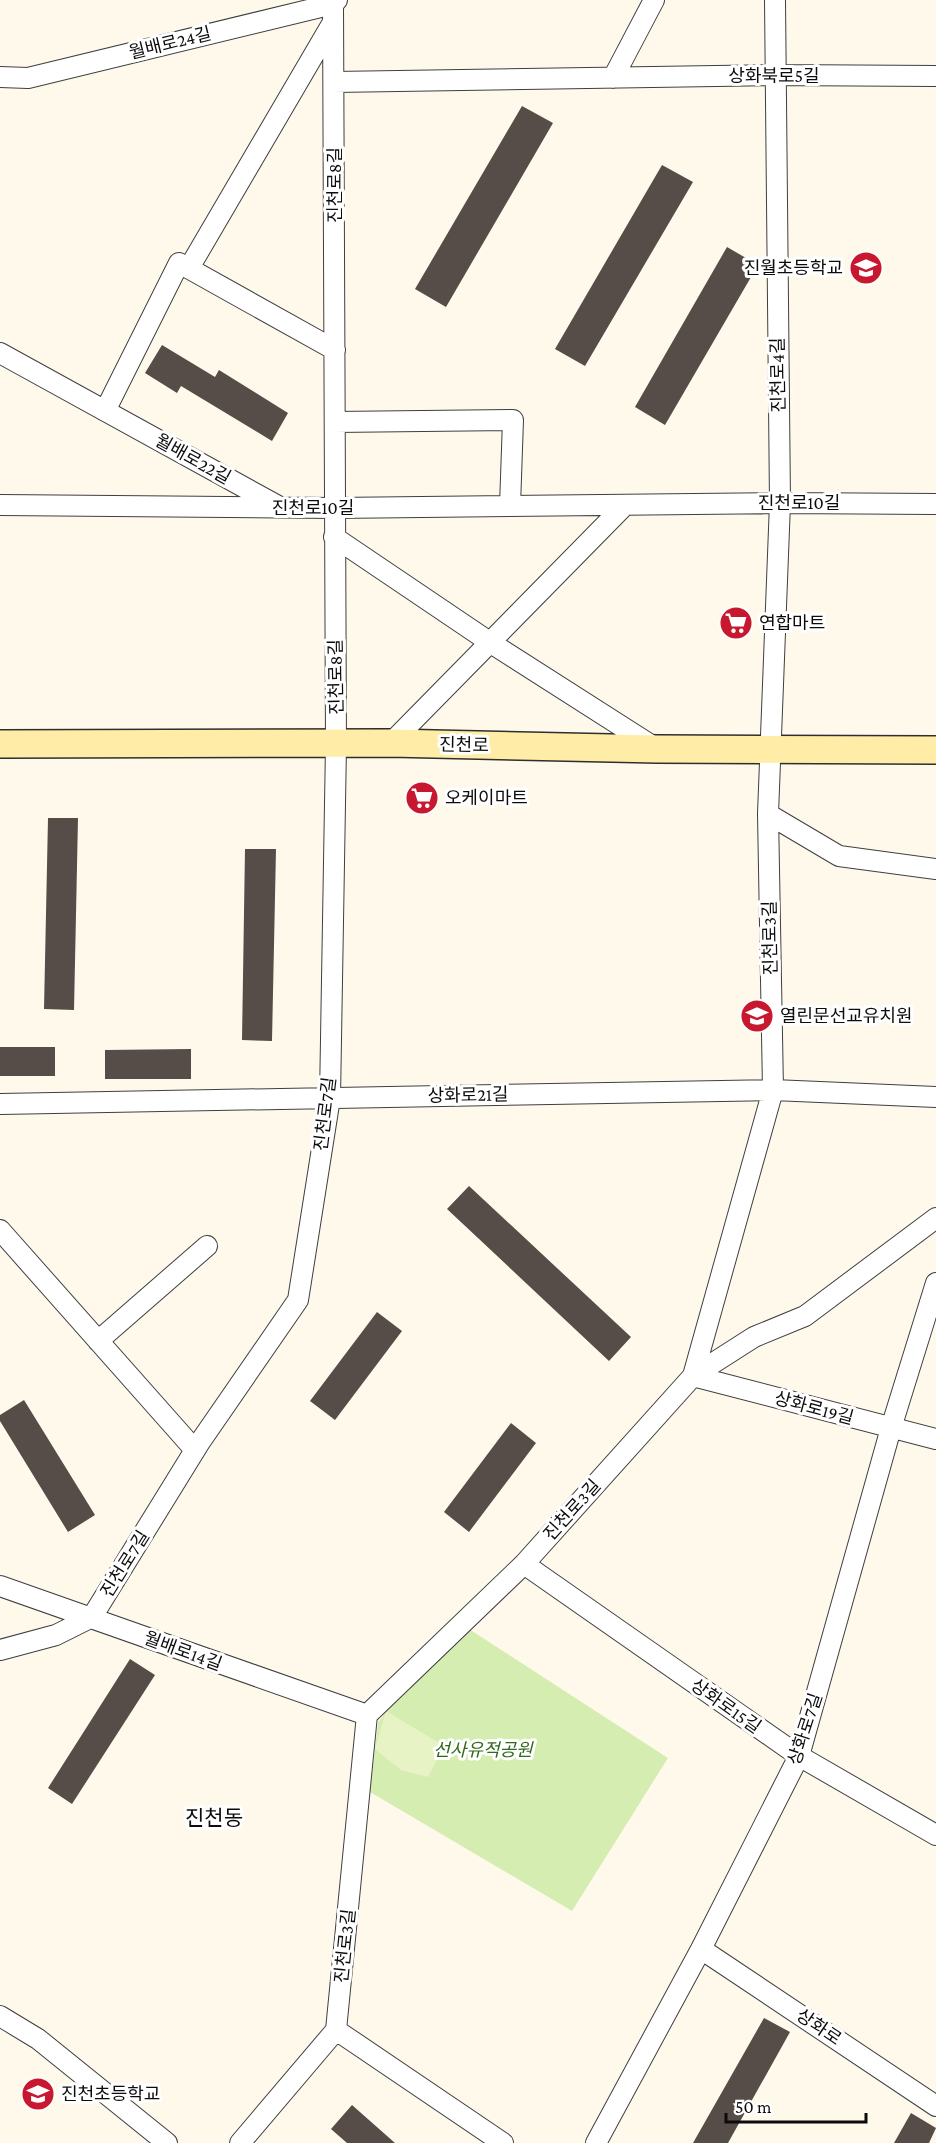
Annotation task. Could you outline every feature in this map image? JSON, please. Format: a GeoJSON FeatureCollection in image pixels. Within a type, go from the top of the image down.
{"type":"FeatureCollection","features":[{"type":"Feature","properties":{"kind":"main road","name":"진천로"},"geometry":{"type":"LineString","coordinates":[[0,744],[336,745],[391,743],[770,749],[933,744]]}},
{"type":"Feature","properties":{"kind":"street"},"geometry":{"type":"LineString","coordinates":[[613,78],[654,0]]}},
{"type":"Feature","properties":{"kind":"street","name":"진천로4길"},"geometry":{"type":"LineString","coordinates":[[770,749],[780,503],[775,0]]}},
{"type":"Feature","properties":{"kind":"street"},"geometry":{"type":"LineString","coordinates":[[105,411],[184,265],[335,8]]}},
{"type":"Feature","properties":{"kind":"street","name":"월배로24길"},"geometry":{"type":"LineString","coordinates":[[0,76],[28,78],[335,8]]}},
{"type":"Feature","properties":{"kind":"street","name":"진천로8길"},"geometry":{"type":"LineString","coordinates":[[335,8],[336,745]]}},
{"type":"Feature","properties":{"kind":"street","name":"상화북로5길"},"geometry":{"type":"LineString","coordinates":[[334,82],[776,75],[936,76]]}},
{"type":"Feature","properties":{"kind":"street"},"geometry":{"type":"LineString","coordinates":[[184,265],[335,350]]}},
{"type":"Feature","properties":{"kind":"street","name":"월배로22길"},"geometry":{"type":"LineString","coordinates":[[0,353],[280,508]]}},
{"type":"Feature","properties":{"kind":"street"},"geometry":{"type":"LineString","coordinates":[[335,422],[513,420],[510,506]]}},
{"type":"Feature","properties":{"kind":"street","name":"진천로10길"},"geometry":{"type":"LineString","coordinates":[[0,505],[334,508],[780,503],[936,504]]}},
{"type":"Feature","properties":{"kind":"street"},"geometry":{"type":"LineString","coordinates":[[391,743],[625,505]]}},
{"type":"Feature","properties":{"kind":"street"},"geometry":{"type":"LineString","coordinates":[[334,537],[491,643],[657,749]]}},
{"type":"Feature","properties":{"kind":"street","name":"진천로7길"},"geometry":{"type":"LineString","coordinates":[[92,1617],[195,1450],[298,1300],[330,1098],[336,745]]}},
{"type":"Feature","properties":{"kind":"street","name":"진천로3길"},"geometry":{"type":"LineString","coordinates":[[336,2030],[367,1715],[524,1564],[693,1376],[773,1090],[768,814],[770,749]]}},
{"type":"Feature","properties":{"kind":"street"},"geometry":{"type":"LineString","coordinates":[[768,814],[839,856],[936,869]]}},
{"type":"Feature","properties":{"kind":"street","name":"상화로21길"},"geometry":{"type":"LineString","coordinates":[[0,1104],[773,1090],[936,1097]]}},
{"type":"Feature","properties":{"kind":"street"},"geometry":{"type":"LineString","coordinates":[[693,1376],[754,1337],[805,1316],[936,1218]]}},
{"type":"Feature","properties":{"kind":"street"},"geometry":{"type":"LineString","coordinates":[[0,1230],[195,1450]]}},
{"type":"Feature","properties":{"kind":"street"},"geometry":{"type":"LineString","coordinates":[[98,1341],[207,1246]]}},
{"type":"Feature","properties":{"kind":"street","name":"상화로7길"},"geometry":{"type":"LineString","coordinates":[[596,2143],[701,1949],[799,1756],[891,1428],[936,1283]]}},
{"type":"Feature","properties":{"kind":"street","name":"상화로19길"},"geometry":{"type":"LineString","coordinates":[[693,1376],[936,1439]]}},
{"type":"Feature","properties":{"kind":"street","name":"상화로15길"},"geometry":{"type":"LineString","coordinates":[[524,1564],[799,1756],[936,1835]]}},
{"type":"Feature","properties":{"kind":"street","name":"월배로14길"},"geometry":{"type":"LineString","coordinates":[[0,1586],[367,1715]]}},
{"type":"Feature","properties":{"kind":"street"},"geometry":{"type":"LineString","coordinates":[[0,1650],[56,1635],[92,1617]]}},
{"type":"Feature","properties":{"kind":"street","name":"상화로"},"geometry":{"type":"LineString","coordinates":[[701,1949],[936,2106]]}},
{"type":"Feature","properties":{"kind":"street"},"geometry":{"type":"LineString","coordinates":[[0,2016],[38,2039],[167,2143]]}},
{"type":"Feature","properties":{"kind":"street"},"geometry":{"type":"LineString","coordinates":[[240,2143],[336,2030],[503,2143]]}},
{"type":"Feature","properties":{"kind":"green space","name":"선사유적공원"},"geometry":{"type":"Polygon","coordinates":[[[469,1629],[668,1758],[572,1911],[370,1792],[378,1723],[386,1711],[469,1629]]]}},
{"type":"Feature","properties":{"kind":"green space"},"geometry":{"type":"Polygon","coordinates":[[[386,1711],[444,1746],[428,1777],[401,1770],[375,1749],[386,1711]]]}},
{"type":"Feature","properties":{"kind":"building"},"geometry":{"type":"Polygon","coordinates":[[[522,106],[553,123],[446,307],[415,289],[522,106]]]}},
{"type":"Feature","properties":{"kind":"building"},"geometry":{"type":"Polygon","coordinates":[[[662,165],[693,182],[585,366],[555,349],[662,165]]]}},
{"type":"Feature","properties":{"kind":"building"},"geometry":{"type":"Polygon","coordinates":[[[727,247],[758,265],[665,425],[635,407],[727,247]]]}},
{"type":"Feature","properties":{"kind":"building"},"geometry":{"type":"Polygon","coordinates":[[[162,345],[215,377],[219,370],[288,413],[272,441],[181,386],[177,393],[145,373],[162,345]]]}},
{"type":"Feature","properties":{"kind":"building"},"geometry":{"type":"Polygon","coordinates":[[[48,818],[78,818],[74,1010],[44,1009],[48,818]]]}},
{"type":"Feature","properties":{"kind":"building"},"geometry":{"type":"Polygon","coordinates":[[[245,849],[276,849],[272,1041],[242,1040],[245,849]]]}},
{"type":"Feature","properties":{"kind":"building"},"geometry":{"type":"Polygon","coordinates":[[[0,1047],[55,1047],[55,1076],[0,1076],[0,1047]]]}},
{"type":"Feature","properties":{"kind":"building"},"geometry":{"type":"Polygon","coordinates":[[[191,1049],[191,1079],[105,1079],[105,1050],[191,1049]]]}},
{"type":"Feature","properties":{"kind":"building"},"geometry":{"type":"Polygon","coordinates":[[[469,1186],[631,1337],[609,1361],[447,1209],[469,1186]]]}},
{"type":"Feature","properties":{"kind":"building"},"geometry":{"type":"Polygon","coordinates":[[[377,1312],[402,1331],[335,1420],[310,1401],[377,1312]]]}},
{"type":"Feature","properties":{"kind":"building"},"geometry":{"type":"Polygon","coordinates":[[[24,1400],[95,1515],[68,1532],[0,1421],[0,1415],[24,1400]]]}},
{"type":"Feature","properties":{"kind":"building"},"geometry":{"type":"Polygon","coordinates":[[[511,1423],[536,1443],[469,1532],[444,1512],[511,1423]]]}},
{"type":"Feature","properties":{"kind":"building"},"geometry":{"type":"Polygon","coordinates":[[[130,1659],[155,1675],[72,1804],[48,1788],[130,1659]]]}},
{"type":"Feature","properties":{"kind":"building"},"geometry":{"type":"Polygon","coordinates":[[[764,2018],[790,2032],[728,2143],[693,2143],[764,2018]]]}},
{"type":"Feature","properties":{"kind":"building"},"geometry":{"type":"Polygon","coordinates":[[[352,2105],[395,2143],[347,2143],[331,2129],[352,2105]]]}},
{"type":"Feature","properties":{"kind":"building"},"geometry":{"type":"Polygon","coordinates":[[[911,2113],[936,2128],[929,2143],[894,2143],[911,2113]]]}},
{"type":"Feature","properties":{"kind":"place","name":"진월초등학교"},"geometry":{"type":"Point","coordinates":[866,268]}},
{"type":"Feature","properties":{"kind":"place","name":"연합마트"},"geometry":{"type":"Point","coordinates":[736,623]}},
{"type":"Feature","properties":{"kind":"place","name":"오케이마트"},"geometry":{"type":"Point","coordinates":[422,798]}},
{"type":"Feature","properties":{"kind":"place","name":"열린문선교유치원"},"geometry":{"type":"Point","coordinates":[757,1016]}},
{"type":"Feature","properties":{"kind":"place","name":"진천초등학교"},"geometry":{"type":"Point","coordinates":[38,2094]}},
{"type":"Feature","properties":{"kind":"district","name":"진천동"},"geometry":{"type":"Point","coordinates":[214,1818]}}]}
